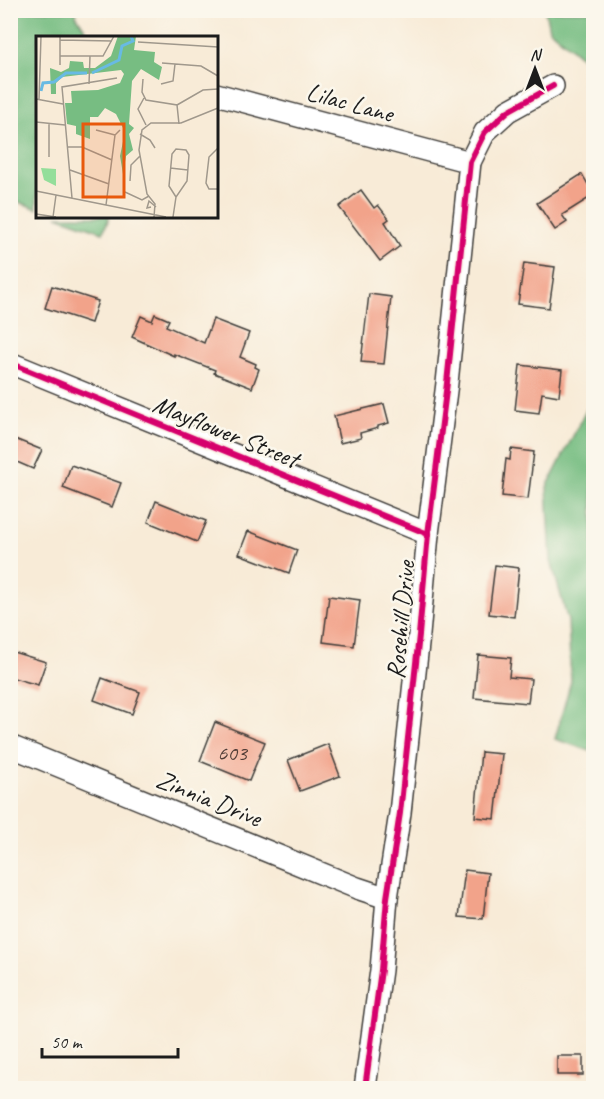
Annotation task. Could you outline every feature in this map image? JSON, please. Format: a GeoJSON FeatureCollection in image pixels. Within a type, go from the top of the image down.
{"type":"FeatureCollection","features":[{"type":"Feature","properties":{"kind":"street","name":"Rosehill Drive"},"geometry":{"type":"LineString","coordinates":[[365,1089],[381,970],[387,898],[400,813],[428,534],[447,383],[470,162],[485,132],[492,125],[508,111],[553,86]]}},
{"type":"Feature","properties":{"kind":"street","name":"Lilac Lane"},"geometry":{"type":"LineString","coordinates":[[218,95],[470,162]]}},
{"type":"Feature","properties":{"kind":"street","name":"Mayflower Street"},"geometry":{"type":"LineString","coordinates":[[10,363],[428,534]]}},
{"type":"Feature","properties":{"kind":"street","name":"Zinnia Drive"},"geometry":{"type":"LineString","coordinates":[[10,746],[387,898]]}},
{"type":"Feature","properties":{"kind":"green space"},"geometry":{"type":"Polygon","coordinates":[[[11,10],[77,11],[76,15],[89,36],[36,36],[36,209],[11,199],[11,10]]]}},
{"type":"Feature","properties":{"kind":"green space"},"geometry":{"type":"Polygon","coordinates":[[[545,11],[593,11],[593,67],[549,29],[545,11]]]}},
{"type":"Feature","properties":{"kind":"green space"},"geometry":{"type":"Polygon","coordinates":[[[63,218],[109,218],[103,232],[63,218]]]}},
{"type":"Feature","properties":{"kind":"green space"},"geometry":{"type":"Polygon","coordinates":[[[593,397],[593,752],[555,739],[571,681],[568,621],[551,561],[547,487],[593,397]]]}},
{"type":"Feature","properties":{"kind":"building"},"geometry":{"type":"Polygon","coordinates":[[[582,174],[594,195],[562,215],[567,222],[555,230],[537,203],[582,174]]]}},
{"type":"Feature","properties":{"kind":"building"},"geometry":{"type":"Polygon","coordinates":[[[361,190],[374,208],[378,205],[389,219],[385,222],[400,246],[380,261],[339,207],[361,190]]]}},
{"type":"Feature","properties":{"kind":"building"},"geometry":{"type":"Polygon","coordinates":[[[524,263],[555,267],[549,308],[518,304],[524,263]]]}},
{"type":"Feature","properties":{"kind":"building"},"geometry":{"type":"Polygon","coordinates":[[[52,286],[98,301],[91,323],[45,308],[52,286]]]}},
{"type":"Feature","properties":{"kind":"building"},"geometry":{"type":"Polygon","coordinates":[[[369,294],[391,297],[384,364],[361,362],[369,294]]]}},
{"type":"Feature","properties":{"kind":"building"},"geometry":{"type":"Polygon","coordinates":[[[155,314],[169,320],[166,326],[204,343],[213,319],[249,333],[240,357],[256,364],[255,367],[259,369],[252,388],[214,373],[215,370],[174,354],[174,356],[132,337],[141,316],[152,321],[155,314]]]}},
{"type":"Feature","properties":{"kind":"building"},"geometry":{"type":"Polygon","coordinates":[[[520,365],[562,370],[559,396],[542,393],[539,413],[515,410],[520,365]]]}},
{"type":"Feature","properties":{"kind":"building"},"geometry":{"type":"Polygon","coordinates":[[[384,404],[389,423],[360,433],[361,438],[340,443],[334,416],[384,404]]]}},
{"type":"Feature","properties":{"kind":"building"},"geometry":{"type":"Polygon","coordinates":[[[10,437],[42,450],[33,469],[10,459],[10,437]]]}},
{"type":"Feature","properties":{"kind":"building"},"geometry":{"type":"Polygon","coordinates":[[[511,449],[534,452],[528,499],[502,496],[506,459],[510,460],[511,449]]]}},
{"type":"Feature","properties":{"kind":"building"},"geometry":{"type":"Polygon","coordinates":[[[71,465],[121,483],[112,507],[63,488],[71,465]]]}},
{"type":"Feature","properties":{"kind":"building"},"geometry":{"type":"Polygon","coordinates":[[[156,501],[206,521],[197,542],[148,522],[156,501]]]}},
{"type":"Feature","properties":{"kind":"building"},"geometry":{"type":"Polygon","coordinates":[[[248,531],[297,550],[289,573],[239,554],[248,531]]]}},
{"type":"Feature","properties":{"kind":"building"},"geometry":{"type":"Polygon","coordinates":[[[495,565],[519,568],[514,617],[489,614],[495,565]]]}},
{"type":"Feature","properties":{"kind":"building"},"geometry":{"type":"Polygon","coordinates":[[[329,596],[360,600],[354,646],[323,642],[329,596]]]}},
{"type":"Feature","properties":{"kind":"building"},"geometry":{"type":"Polygon","coordinates":[[[10,651],[46,662],[38,685],[10,677],[10,651]]]}},
{"type":"Feature","properties":{"kind":"building"},"geometry":{"type":"Polygon","coordinates":[[[478,655],[511,658],[509,677],[531,679],[528,703],[474,698],[478,655]]]}},
{"type":"Feature","properties":{"kind":"building"},"geometry":{"type":"Polygon","coordinates":[[[102,678],[140,692],[132,714],[94,700],[102,678]]]}},
{"type":"Feature","properties":{"kind":"building"},"geometry":{"type":"Polygon","coordinates":[[[215,722],[265,742],[249,781],[200,761],[215,722]]]}},
{"type":"Feature","properties":{"kind":"building"},"geometry":{"type":"Polygon","coordinates":[[[328,744],[340,776],[300,791],[288,760],[328,744]]]}},
{"type":"Feature","properties":{"kind":"building"},"geometry":{"type":"Polygon","coordinates":[[[481,752],[502,754],[495,819],[475,817],[481,752]]]}},
{"type":"Feature","properties":{"kind":"building"},"geometry":{"type":"Polygon","coordinates":[[[465,870],[488,873],[483,919],[459,917],[465,870]]]}},
{"type":"Feature","properties":{"kind":"building"},"geometry":{"type":"Polygon","coordinates":[[[557,1056],[583,1056],[583,1075],[557,1075],[557,1056]]]}},
{"type":"Feature","properties":{"kind":"cycle path"},"geometry":{"type":"LineString","coordinates":[[365,1088],[381,970],[387,898],[400,813],[428,534],[447,383],[470,162],[485,132],[508,111],[553,86]]}},
{"type":"Feature","properties":{"kind":"cycle path"},"geometry":{"type":"LineString","coordinates":[[10,363],[428,534]]}}]}
